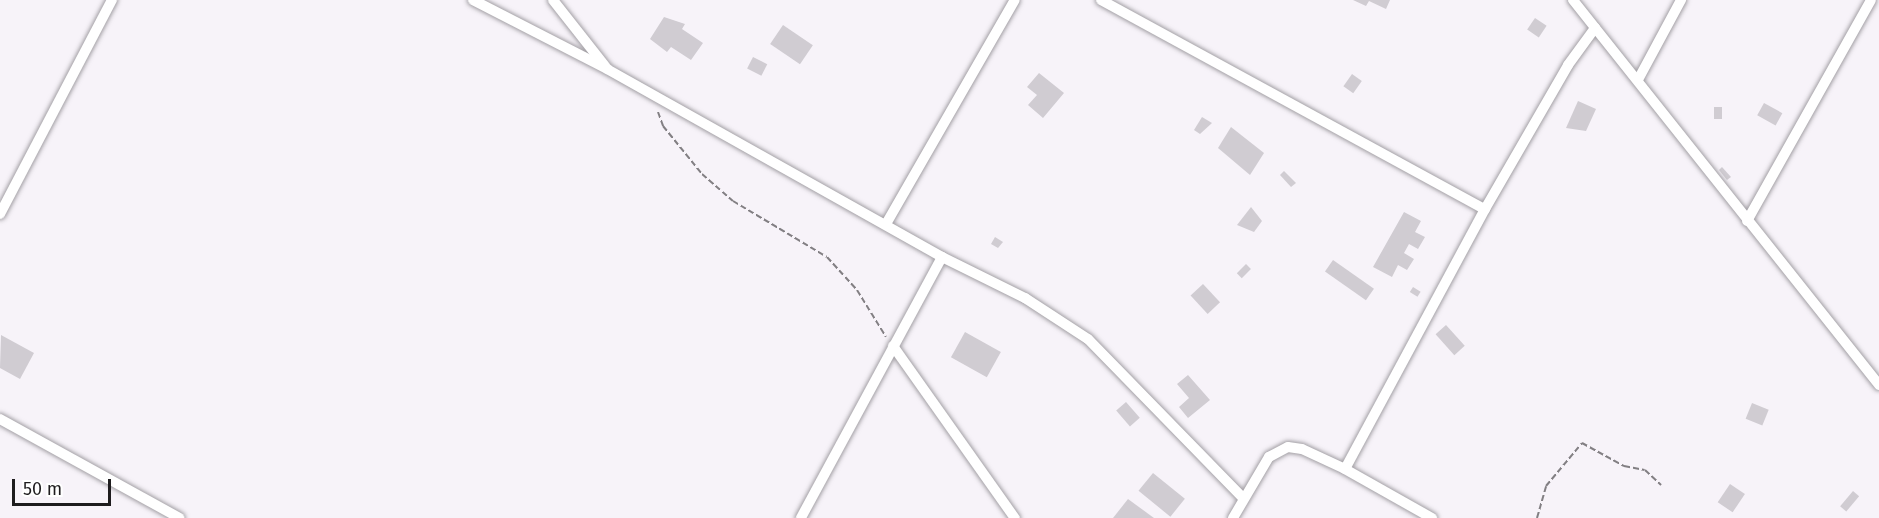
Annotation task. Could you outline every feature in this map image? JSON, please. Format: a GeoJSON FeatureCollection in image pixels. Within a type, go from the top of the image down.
{"type":"FeatureCollection","features":[{"type":"Feature","properties":{"kind":"street"},"geometry":{"type":"LineString","coordinates":[[0,214],[112,0]]}},
{"type":"Feature","properties":{"kind":"street"},"geometry":{"type":"LineString","coordinates":[[473,0],[607,69],[651,96],[942,257],[1025,298],[1088,339],[1243,498]]}},
{"type":"Feature","properties":{"kind":"street"},"geometry":{"type":"LineString","coordinates":[[553,0],[607,69]]}},
{"type":"Feature","properties":{"kind":"street"},"geometry":{"type":"LineString","coordinates":[[886,224],[1016,0]]}},
{"type":"Feature","properties":{"kind":"street"},"geometry":{"type":"LineString","coordinates":[[1101,0],[1485,209]]}},
{"type":"Feature","properties":{"kind":"street"},"geometry":{"type":"LineString","coordinates":[[1573,0],[1639,78],[1747,221],[1879,385]]}},
{"type":"Feature","properties":{"kind":"street"},"geometry":{"type":"LineString","coordinates":[[1639,78],[1681,0]]}},
{"type":"Feature","properties":{"kind":"street"},"geometry":{"type":"LineString","coordinates":[[1747,221],[1871,0]]}},
{"type":"Feature","properties":{"kind":"street"},"geometry":{"type":"LineString","coordinates":[[1346,469],[1485,209],[1568,65],[1595,28]]}},
{"type":"Feature","properties":{"kind":"street"},"geometry":{"type":"LineString","coordinates":[[801,518],[942,257]]}},
{"type":"Feature","properties":{"kind":"street"},"geometry":{"type":"LineString","coordinates":[[893,346],[1015,518]]}},
{"type":"Feature","properties":{"kind":"street"},"geometry":{"type":"LineString","coordinates":[[0,419],[180,518]]}},
{"type":"Feature","properties":{"kind":"street"},"geometry":{"type":"LineString","coordinates":[[1233,518],[1243,498],[1276,450],[1302,449],[1346,469],[1432,518]]}},
{"type":"Feature","properties":{"kind":"path"},"geometry":{"type":"LineString","coordinates":[[651,96],[663,126],[702,174],[733,201],[827,257],[857,290],[870,317],[893,346]]}},
{"type":"Feature","properties":{"kind":"path"},"geometry":{"type":"LineString","coordinates":[[1537,518],[1546,486],[1582,443],[1624,466],[1646,470],[1661,485]]}},
{"type":"Feature","properties":{"kind":"building"},"geometry":{"type":"Polygon","coordinates":[[[1353,0],[1390,0],[1386,9],[1369,1],[1366,6],[1353,0]]]}},
{"type":"Feature","properties":{"kind":"building"},"geometry":{"type":"Polygon","coordinates":[[[664,17],[685,24],[682,29],[703,43],[691,60],[671,47],[667,52],[650,39],[664,17]]]}},
{"type":"Feature","properties":{"kind":"building"},"geometry":{"type":"Polygon","coordinates":[[[1535,18],[1547,26],[1539,37],[1527,30],[1535,18]]]}},
{"type":"Feature","properties":{"kind":"building"},"geometry":{"type":"Polygon","coordinates":[[[783,25],[813,45],[800,64],[770,44],[783,25]]]}},
{"type":"Feature","properties":{"kind":"building"},"geometry":{"type":"Polygon","coordinates":[[[753,57],[767,64],[761,76],[747,69],[753,57]]]}},
{"type":"Feature","properties":{"kind":"building"},"geometry":{"type":"Polygon","coordinates":[[[1039,73],[1064,93],[1043,118],[1028,105],[1037,95],[1027,87],[1039,73]]]}},
{"type":"Feature","properties":{"kind":"building"},"geometry":{"type":"Polygon","coordinates":[[[1352,74],[1362,81],[1353,93],[1343,86],[1352,74]]]}},
{"type":"Feature","properties":{"kind":"building"},"geometry":{"type":"Polygon","coordinates":[[[1578,101],[1596,109],[1586,131],[1566,128],[1578,101]]]}},
{"type":"Feature","properties":{"kind":"building"},"geometry":{"type":"Polygon","coordinates":[[[1764,103],[1782,113],[1776,125],[1757,115],[1764,103]]]}},
{"type":"Feature","properties":{"kind":"building"},"geometry":{"type":"Polygon","coordinates":[[[1714,107],[1722,107],[1722,119],[1714,119],[1714,107]]]}},
{"type":"Feature","properties":{"kind":"building"},"geometry":{"type":"Polygon","coordinates":[[[1202,117],[1212,123],[1200,134],[1194,130],[1202,117]]]}},
{"type":"Feature","properties":{"kind":"building"},"geometry":{"type":"Polygon","coordinates":[[[1231,127],[1264,153],[1250,175],[1218,148],[1231,127]]]}},
{"type":"Feature","properties":{"kind":"building"},"geometry":{"type":"Polygon","coordinates":[[[1722,167],[1731,177],[1727,180],[1719,170],[1722,167]]]}},
{"type":"Feature","properties":{"kind":"building"},"geometry":{"type":"Polygon","coordinates":[[[1284,171],[1296,183],[1291,187],[1280,175],[1284,171]]]}},
{"type":"Feature","properties":{"kind":"building"},"geometry":{"type":"Polygon","coordinates":[[[1251,207],[1262,221],[1254,232],[1237,225],[1251,207]]]}},
{"type":"Feature","properties":{"kind":"building"},"geometry":{"type":"Polygon","coordinates":[[[1404,212],[1421,221],[1415,232],[1425,237],[1418,249],[1409,244],[1404,253],[1414,259],[1407,270],[1398,265],[1392,277],[1373,267],[1404,212]]]}},
{"type":"Feature","properties":{"kind":"building"},"geometry":{"type":"Polygon","coordinates":[[[995,237],[1003,242],[998,248],[991,244],[995,237]]]}},
{"type":"Feature","properties":{"kind":"building"},"geometry":{"type":"Polygon","coordinates":[[[1333,260],[1374,289],[1366,300],[1325,271],[1333,260]]]}},
{"type":"Feature","properties":{"kind":"building"},"geometry":{"type":"Polygon","coordinates":[[[1246,264],[1251,269],[1242,278],[1237,273],[1246,264]]]}},
{"type":"Feature","properties":{"kind":"building"},"geometry":{"type":"Polygon","coordinates":[[[1203,284],[1220,302],[1208,314],[1191,296],[1203,284]]]}},
{"type":"Feature","properties":{"kind":"building"},"geometry":{"type":"Polygon","coordinates":[[[1413,287],[1421,292],[1417,297],[1410,292],[1413,287]]]}},
{"type":"Feature","properties":{"kind":"building"},"geometry":{"type":"Polygon","coordinates":[[[1446,325],[1465,346],[1454,355],[1436,334],[1446,325]]]}},
{"type":"Feature","properties":{"kind":"building"},"geometry":{"type":"Polygon","coordinates":[[[965,332],[1001,352],[987,377],[951,357],[965,332]]]}},
{"type":"Feature","properties":{"kind":"building"},"geometry":{"type":"Polygon","coordinates":[[[1,335],[34,353],[20,379],[0,368],[1,335]]]}},
{"type":"Feature","properties":{"kind":"building"},"geometry":{"type":"Polygon","coordinates":[[[1188,375],[1210,400],[1188,418],[1179,407],[1189,398],[1177,384],[1188,375]]]}},
{"type":"Feature","properties":{"kind":"building"},"geometry":{"type":"Polygon","coordinates":[[[1126,402],[1140,418],[1130,426],[1116,411],[1126,402]]]}},
{"type":"Feature","properties":{"kind":"building"},"geometry":{"type":"Polygon","coordinates":[[[1752,403],[1769,410],[1762,426],[1746,419],[1752,403]]]}},
{"type":"Feature","properties":{"kind":"building"},"geometry":{"type":"Polygon","coordinates":[[[1153,473],[1185,499],[1170,517],[1139,491],[1153,473]]]}},
{"type":"Feature","properties":{"kind":"building"},"geometry":{"type":"Polygon","coordinates":[[[1730,484],[1745,494],[1733,512],[1718,502],[1730,484]]]}},
{"type":"Feature","properties":{"kind":"building"},"geometry":{"type":"Polygon","coordinates":[[[1853,491],[1859,496],[1846,511],[1840,506],[1853,491]]]}},
{"type":"Feature","properties":{"kind":"building"},"geometry":{"type":"Polygon","coordinates":[[[1128,499],[1154,518],[1113,518],[1128,499]]]}}]}
